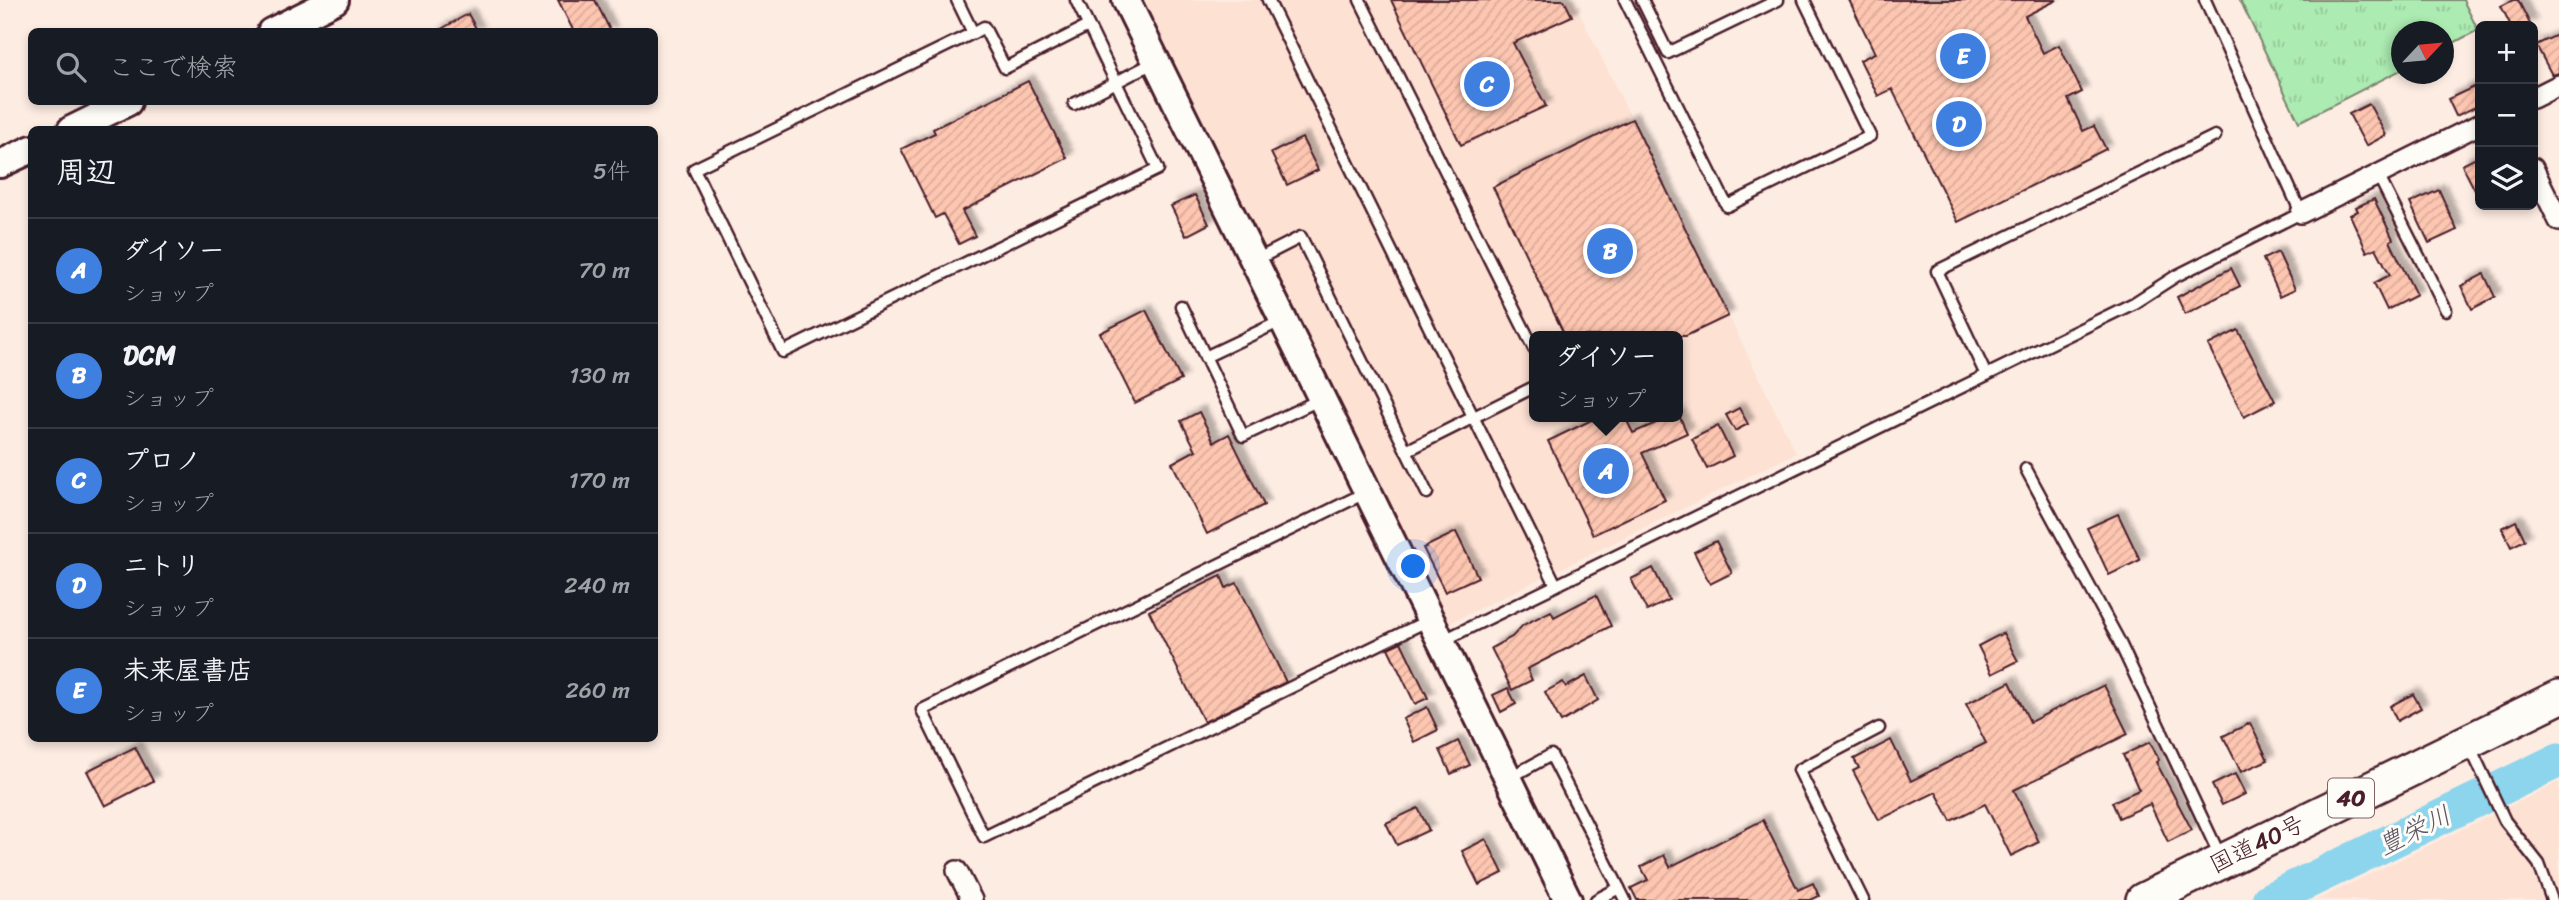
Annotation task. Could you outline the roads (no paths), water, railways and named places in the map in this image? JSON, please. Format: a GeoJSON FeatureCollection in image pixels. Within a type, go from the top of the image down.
{"type":"FeatureCollection","features":[{"type":"Feature","properties":{"kind":"highway","name":"国道40号"},"geometry":{"type":"LineString","coordinates":[[2143,900],[2222,861],[2474,755],[2559,697]]}},
{"type":"Feature","properties":{"kind":"street"},"geometry":{"type":"LineString","coordinates":[[279,28],[335,0]]}},
{"type":"Feature","properties":{"kind":"street"},"geometry":{"type":"LineString","coordinates":[[1126,0],[1568,900]]}},
{"type":"Feature","properties":{"kind":"street"},"geometry":{"type":"LineString","coordinates":[[2538,96],[2559,85]]}},
{"type":"Feature","properties":{"kind":"street"},"geometry":{"type":"LineString","coordinates":[[79,126],[122,105]]}},
{"type":"Feature","properties":{"kind":"street"},"geometry":{"type":"LineString","coordinates":[[2301,214],[2475,126]]}},
{"type":"Feature","properties":{"kind":"street"},"geometry":{"type":"LineString","coordinates":[[0,164],[28,151]]}},
{"type":"Feature","properties":{"kind":"street"},"geometry":{"type":"LineString","coordinates":[[2538,178],[2559,221]]}},
{"type":"Feature","properties":{"kind":"street"},"geometry":{"type":"LineString","coordinates":[[957,871],[972,900]]}},
{"type":"Feature","properties":{"kind":"lane"},"geometry":{"type":"LineString","coordinates":[[957,0],[973,33]]}},
{"type":"Feature","properties":{"kind":"lane"},"geometry":{"type":"LineString","coordinates":[[1076,0],[1158,169],[783,352],[694,169],[984,27],[1005,68],[1088,26]]}},
{"type":"Feature","properties":{"kind":"lane"},"geometry":{"type":"LineString","coordinates":[[1268,0],[1556,585]]}},
{"type":"Feature","properties":{"kind":"lane"},"geometry":{"type":"LineString","coordinates":[[1360,0],[1529,339]]}},
{"type":"Feature","properties":{"kind":"lane"},"geometry":{"type":"LineString","coordinates":[[1625,0],[1727,206],[1870,136],[1804,0]]}},
{"type":"Feature","properties":{"kind":"lane"},"geometry":{"type":"LineString","coordinates":[[1642,0],[1668,53],[1778,0]]}},
{"type":"Feature","properties":{"kind":"lane"},"geometry":{"type":"LineString","coordinates":[[1368,492],[922,710],[984,837],[1436,630],[1556,585],[2134,303],[2176,276],[2301,214],[2205,0]]}},
{"type":"Feature","properties":{"kind":"lane"},"geometry":{"type":"LineString","coordinates":[[1074,104],[1156,62]]}},
{"type":"Feature","properties":{"kind":"lane"},"geometry":{"type":"LineString","coordinates":[[1986,375],[1937,271],[2215,136]]}},
{"type":"Feature","properties":{"kind":"lane"},"geometry":{"type":"LineString","coordinates":[[2378,175],[2446,310]]}},
{"type":"Feature","properties":{"kind":"lane"},"geometry":{"type":"LineString","coordinates":[[1253,261],[1301,237],[1427,493]]}},
{"type":"Feature","properties":{"kind":"lane"},"geometry":{"type":"LineString","coordinates":[[1181,306],[1243,436],[1322,398]]}},
{"type":"Feature","properties":{"kind":"lane"},"geometry":{"type":"LineString","coordinates":[[1205,358],[1283,320]]}},
{"type":"Feature","properties":{"kind":"lane"},"geometry":{"type":"LineString","coordinates":[[1406,451],[1529,389]]}},
{"type":"Feature","properties":{"kind":"lane"},"geometry":{"type":"LineString","coordinates":[[2026,469],[2118,639],[2222,861]]}},
{"type":"Feature","properties":{"kind":"lane"},"geometry":{"type":"LineString","coordinates":[[1863,900],[1799,770],[1879,729]]}},
{"type":"Feature","properties":{"kind":"lane"},"geometry":{"type":"LineString","coordinates":[[1509,779],[1551,755],[1625,900]]}},
{"type":"Feature","properties":{"kind":"lane"},"geometry":{"type":"LineString","coordinates":[[2474,755],[2505,821],[2539,864],[2554,900]]}},
{"type":"Feature","properties":{"kind":"lane"},"geometry":{"type":"LineString","coordinates":[[1596,900],[1619,888]]}},
{"type":"Feature","properties":{"kind":"waterway","name":"豊栄川"},"geometry":{"type":"LineString","coordinates":[[2269,900],[2559,760]]}},
{"type":"Feature","properties":{"kind":"place","name":"未来屋書店"},"geometry":{"type":"Point","coordinates":[1963,56]}},
{"type":"Feature","properties":{"kind":"place","name":"プロノ"},"geometry":{"type":"Point","coordinates":[1487,84]}},
{"type":"Feature","properties":{"kind":"place","name":"ニトリ"},"geometry":{"type":"Point","coordinates":[1959,124]}},
{"type":"Feature","properties":{"kind":"place","name":"DCM"},"geometry":{"type":"Point","coordinates":[1610,251]}},
{"type":"Feature","properties":{"kind":"place","name":"ダイソー"},"geometry":{"type":"Point","coordinates":[1606,471]}}]}
